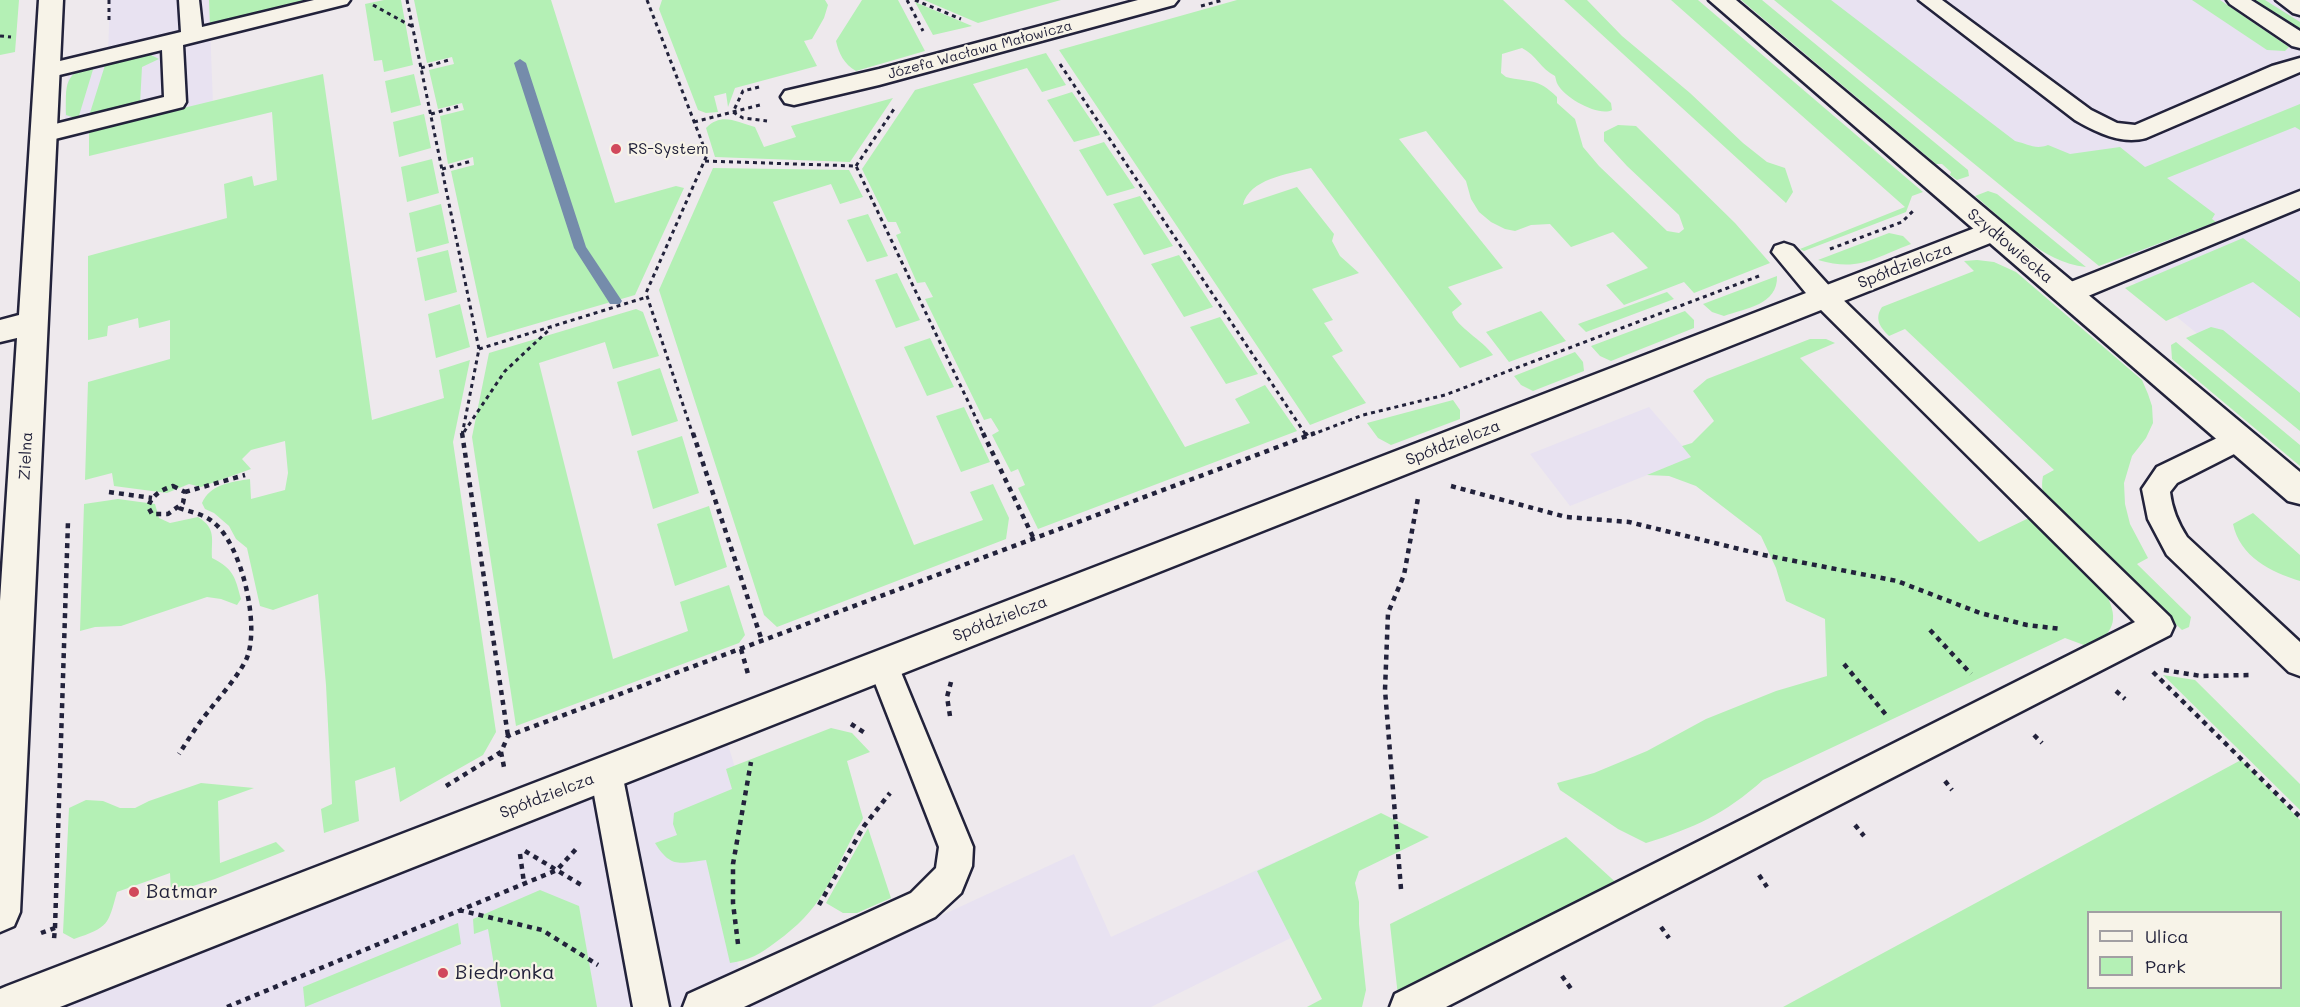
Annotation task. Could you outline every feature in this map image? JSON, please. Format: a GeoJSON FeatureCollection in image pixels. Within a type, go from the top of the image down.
{"type":"FeatureCollection","features":[{"type":"Feature","properties":{"kind":"street","name":"Zielna"},"geometry":{"type":"LineString","coordinates":[[0,912],[51,0]]}},
{"type":"Feature","properties":{"kind":"street","name":"Józefa Wacława Małowicza"},"geometry":{"type":"LineString","coordinates":[[794,97],[879,78],[1166,0]]}},
{"type":"Feature","properties":{"kind":"street","name":"Szydłowiecka"},"geometry":{"type":"LineString","coordinates":[[1721,0],[2300,491]]}},
{"type":"Feature","properties":{"kind":"street","name":"Spółdzielcza"},"geometry":{"type":"LineString","coordinates":[[7,1007],[1993,231]]}},
{"type":"Feature","properties":{"kind":"street"},"geometry":{"type":"LineString","coordinates":[[0,331],[33,322]]}},
{"type":"Feature","properties":{"kind":"lane"},"geometry":{"type":"LineString","coordinates":[[43,134],[175,102],[189,0]]}},
{"type":"Feature","properties":{"kind":"lane"},"geometry":{"type":"LineString","coordinates":[[47,71],[340,0]]}},
{"type":"Feature","properties":{"kind":"lane"},"geometry":{"type":"LineString","coordinates":[[1929,0],[2083,115],[2104,127],[2126,134],[2138,133],[2280,71],[2300,65]]}},
{"type":"Feature","properties":{"kind":"lane"},"geometry":{"type":"LineString","coordinates":[[2237,0],[2300,41]]}},
{"type":"Feature","properties":{"kind":"lane"},"geometry":{"type":"LineString","coordinates":[[2286,0],[2300,9]]}},
{"type":"Feature","properties":{"kind":"lane"},"geometry":{"type":"LineString","coordinates":[[2067,294],[2300,199]]}},
{"type":"Feature","properties":{"kind":"lane"},"geometry":{"type":"LineString","coordinates":[[1408,1007],[2107,650],[2159,626],[1824,297],[1790,257]]}},
{"type":"Feature","properties":{"kind":"lane"},"geometry":{"type":"LineString","coordinates":[[2238,439],[2167,475],[2156,489],[2157,506],[2164,528],[2177,546],[2300,662]]}},
{"type":"Feature","properties":{"kind":"lane"},"geometry":{"type":"LineString","coordinates":[[2270,633],[2300,641]]}},
{"type":"Feature","properties":{"kind":"lane"},"geometry":{"type":"LineString","coordinates":[[701,1007],[923,905],[944,887],[957,866],[956,847],[883,665]]}},
{"type":"Feature","properties":{"kind":"lane"},"geometry":{"type":"LineString","coordinates":[[606,773],[651,1007]]}},
{"type":"Feature","properties":{"kind":"path"},"geometry":{"type":"LineString","coordinates":[[103,57],[109,32],[109,0]]}},
{"type":"Feature","properties":{"kind":"path"},"geometry":{"type":"LineString","coordinates":[[407,0],[479,349],[462,435],[508,736],[501,752],[442,788]]}},
{"type":"Feature","properties":{"kind":"path"},"geometry":{"type":"LineString","coordinates":[[647,0],[707,155],[646,293],[762,641]]}},
{"type":"Feature","properties":{"kind":"path"},"geometry":{"type":"LineString","coordinates":[[367,2],[413,27]]}},
{"type":"Feature","properties":{"kind":"path"},"geometry":{"type":"LineString","coordinates":[[1055,56],[1307,436]]}},
{"type":"Feature","properties":{"kind":"path"},"geometry":{"type":"LineString","coordinates":[[421,68],[449,60]]}},
{"type":"Feature","properties":{"kind":"path"},"geometry":{"type":"LineString","coordinates":[[694,122],[794,97]]}},
{"type":"Feature","properties":{"kind":"path"},"geometry":{"type":"LineString","coordinates":[[856,166],[897,103]]}},
{"type":"Feature","properties":{"kind":"path"},"geometry":{"type":"LineString","coordinates":[[431,114],[460,106]]}},
{"type":"Feature","properties":{"kind":"path"},"geometry":{"type":"LineString","coordinates":[[442,169],[472,161]]}},
{"type":"Feature","properties":{"kind":"path"},"geometry":{"type":"LineString","coordinates":[[705,161],[856,166]]}},
{"type":"Feature","properties":{"kind":"path"},"geometry":{"type":"LineString","coordinates":[[856,166],[1034,539]]}},
{"type":"Feature","properties":{"kind":"path"},"geometry":{"type":"LineString","coordinates":[[508,736],[1364,415],[1445,395],[1790,257],[1902,222],[1918,206]]}},
{"type":"Feature","properties":{"kind":"path"},"geometry":{"type":"LineString","coordinates":[[479,349],[648,297]]}},
{"type":"Feature","properties":{"kind":"path"},"geometry":{"type":"LineString","coordinates":[[462,435],[505,371],[554,326]]}},
{"type":"Feature","properties":{"kind":"path"},"geometry":{"type":"LineString","coordinates":[[185,492],[245,475]]}},
{"type":"Feature","properties":{"kind":"path"},"geometry":{"type":"LineString","coordinates":[[1443,483],[1566,517],[1629,522],[1764,555],[1897,581],[1989,615],[2027,625],[2071,630],[2095,640],[2107,650]]}},
{"type":"Feature","properties":{"kind":"path"},"geometry":{"type":"LineString","coordinates":[[179,487],[185,492],[185,499],[179,508],[168,514],[152,514],[148,507],[152,498],[167,488],[179,487]]}},
{"type":"Feature","properties":{"kind":"path"},"geometry":{"type":"LineString","coordinates":[[109,492],[152,498]]}},
{"type":"Feature","properties":{"kind":"path"},"geometry":{"type":"LineString","coordinates":[[1401,889],[1385,690],[1388,613],[1404,575],[1418,496]]}},
{"type":"Feature","properties":{"kind":"path"},"geometry":{"type":"LineString","coordinates":[[179,508],[216,522],[231,545],[242,574],[252,630],[248,655],[234,680],[206,714],[179,754]]}},
{"type":"Feature","properties":{"kind":"path"},"geometry":{"type":"LineString","coordinates":[[61,945],[54,943],[54,928],[68,511]]}},
{"type":"Feature","properties":{"kind":"path"},"geometry":{"type":"LineString","coordinates":[[1930,630],[1944,646]]}},
{"type":"Feature","properties":{"kind":"path"},"geometry":{"type":"LineString","coordinates":[[1844,664],[1859,683]]}},
{"type":"Feature","properties":{"kind":"path"},"geometry":{"type":"LineString","coordinates":[[2237,675],[2202,675],[2149,667],[2300,817]]}},
{"type":"Feature","properties":{"kind":"path"},"geometry":{"type":"LineString","coordinates":[[950,716],[947,697],[954,676]]}},
{"type":"Feature","properties":{"kind":"path"},"geometry":{"type":"LineString","coordinates":[[844,722],[855,725],[870,736]]}},
{"type":"Feature","properties":{"kind":"path"},"geometry":{"type":"LineString","coordinates":[[742,989],[733,875],[753,752]]}},
{"type":"Feature","properties":{"kind":"path"},"geometry":{"type":"LineString","coordinates":[[814,913],[864,826],[889,795],[886,784]]}},
{"type":"Feature","properties":{"kind":"path"},"geometry":{"type":"LineString","coordinates":[[227,1007],[557,870],[613,808]]}},
{"type":"Feature","properties":{"kind":"path"},"geometry":{"type":"LineString","coordinates":[[524,883],[519,847],[557,870]]}},
{"type":"Feature","properties":{"kind":"path"},"geometry":{"type":"LineString","coordinates":[[459,910],[486,919],[535,927],[560,939],[599,966],[640,949]]}},
{"type":"Feature","properties":{"kind":"path"},"geometry":{"type":"LineString","coordinates":[[38,934],[54,928]]}},
{"type":"Feature","properties":{"kind":"shaded area"},"geometry":{"type":"Polygon","coordinates":[[[110,0],[209,0],[213,104],[63,140],[69,62],[108,53],[110,0]]]}},
{"type":"Feature","properties":{"kind":"shaded area"},"geometry":{"type":"Polygon","coordinates":[[[1813,0],[2300,0],[2300,417],[2077,236],[1813,0]]]}},
{"type":"Feature","properties":{"kind":"shaded area"},"geometry":{"type":"Polygon","coordinates":[[[1649,407],[1692,457],[1570,506],[1530,454],[1649,407]]]}},
{"type":"Feature","properties":{"kind":"shaded area"},"geometry":{"type":"Polygon","coordinates":[[[724,731],[742,791],[699,808],[748,1005],[1074,854],[1111,937],[1281,859],[1315,926],[1151,1007],[22,1007],[724,731]]]}},
{"type":"Feature","properties":{"kind":"green space"},"geometry":{"type":"Polygon","coordinates":[[[0,0],[19,0],[15,52],[0,55],[0,0]]]}},
{"type":"Feature","properties":{"kind":"green space"},"geometry":{"type":"Polygon","coordinates":[[[209,0],[314,0],[210,26],[209,0]]]}},
{"type":"Feature","properties":{"kind":"green space"},"geometry":{"type":"Polygon","coordinates":[[[384,0],[401,0],[413,65],[384,72],[382,60],[374,61],[365,4],[384,0]]]}},
{"type":"Feature","properties":{"kind":"green space"},"geometry":{"type":"Polygon","coordinates":[[[414,0],[551,0],[615,203],[676,186],[684,188],[635,295],[487,338],[451,171],[474,165],[473,157],[448,164],[440,116],[464,110],[462,103],[438,109],[429,70],[454,64],[452,57],[427,63],[414,0]]]}},
{"type":"Feature","properties":{"kind":"green space"},"geometry":{"type":"Polygon","coordinates":[[[662,0],[825,0],[828,5],[824,18],[812,39],[804,41],[817,66],[735,88],[728,107],[726,93],[714,96],[718,112],[706,113],[698,110],[659,9],[662,0]]]}},
{"type":"Feature","properties":{"kind":"green space"},"geometry":{"type":"Polygon","coordinates":[[[862,0],[898,0],[925,51],[856,71],[848,65],[836,41],[862,0]]]}},
{"type":"Feature","properties":{"kind":"green space"},"geometry":{"type":"Polygon","coordinates":[[[924,0],[1061,0],[978,23],[924,0]]]}},
{"type":"Feature","properties":{"kind":"green space"},"geometry":{"type":"Polygon","coordinates":[[[1237,0],[1503,0],[1611,103],[1612,110],[1591,109],[1575,100],[1557,84],[1555,76],[1522,48],[1502,54],[1501,73],[1506,77],[1538,83],[1557,97],[1557,103],[1575,119],[1583,147],[1599,166],[1667,231],[1679,233],[1684,229],[1679,215],[1604,141],[1604,132],[1618,125],[1636,126],[1735,223],[1770,263],[1694,293],[1684,282],[1624,305],[1606,285],[1648,268],[1613,232],[1571,247],[1550,224],[1531,225],[1515,231],[1505,229],[1491,222],[1479,212],[1471,199],[1466,181],[1426,131],[1399,139],[1503,268],[1448,287],[1462,304],[1452,312],[1454,318],[1493,355],[1460,368],[1311,168],[1281,175],[1253,189],[1243,205],[1297,187],[1334,234],[1332,241],[1340,256],[1359,273],[1312,289],[1333,320],[1324,323],[1343,351],[1332,356],[1366,403],[1310,425],[1059,50],[1237,0]]]}},
{"type":"Feature","properties":{"kind":"green space"},"geometry":{"type":"Polygon","coordinates":[[[1564,0],[1587,0],[1622,36],[1690,93],[1743,143],[1767,162],[1785,168],[1793,192],[1786,203],[1564,0]]]}},
{"type":"Feature","properties":{"kind":"green space"},"geometry":{"type":"Polygon","coordinates":[[[1671,0],[1698,0],[1923,192],[1912,196],[1906,212],[1804,251],[1800,249],[1905,207],[1671,0]]]}},
{"type":"Feature","properties":{"kind":"green space"},"geometry":{"type":"Polygon","coordinates":[[[1741,0],[1762,0],[1968,170],[1969,176],[1957,180],[1950,175],[1951,172],[1942,164],[1936,164],[1741,0]]]}},
{"type":"Feature","properties":{"kind":"green space"},"geometry":{"type":"Polygon","coordinates":[[[1774,0],[1831,0],[2015,141],[2032,146],[2048,145],[2070,154],[2120,147],[2145,167],[2300,104],[2300,130],[2295,127],[2167,178],[2215,214],[2212,219],[2216,222],[2099,266],[1774,0]]]}},
{"type":"Feature","properties":{"kind":"green space"},"geometry":{"type":"Polygon","coordinates":[[[2192,0],[2220,0],[2289,47],[2285,51],[2267,50],[2192,0]]]}},
{"type":"Feature","properties":{"kind":"green space"},"geometry":{"type":"Polygon","coordinates":[[[2252,0],[2265,0],[2300,22],[2300,31],[2252,0]]]}},
{"type":"Feature","properties":{"kind":"green space"},"geometry":{"type":"Polygon","coordinates":[[[915,2],[972,26],[933,35],[915,2]]]}},
{"type":"Feature","properties":{"kind":"green space"},"geometry":{"type":"Polygon","coordinates":[[[1046,53],[1066,85],[1042,92],[1027,68],[973,84],[1185,447],[1250,423],[1235,399],[1265,385],[1297,431],[1038,529],[1018,488],[1025,485],[1018,469],[1011,472],[992,435],[999,431],[991,418],[984,420],[925,299],[933,297],[925,282],[917,283],[896,235],[901,233],[896,222],[888,222],[862,169],[915,90],[1046,53]]]}},
{"type":"Feature","properties":{"kind":"green space"},"geometry":{"type":"Polygon","coordinates":[[[137,55],[151,55],[159,59],[142,67],[140,104],[89,116],[106,62],[137,55]]]}},
{"type":"Feature","properties":{"kind":"green space"},"geometry":{"type":"Polygon","coordinates":[[[95,63],[78,119],[66,115],[68,82],[77,71],[95,63]]]}},
{"type":"Feature","properties":{"kind":"green space"},"geometry":{"type":"Polygon","coordinates":[[[323,74],[372,420],[444,398],[439,370],[470,360],[453,442],[496,732],[483,755],[400,802],[395,767],[355,781],[359,821],[324,833],[321,809],[332,804],[326,685],[318,594],[273,610],[260,606],[247,548],[236,539],[229,526],[214,513],[205,509],[202,503],[216,488],[250,479],[251,499],[285,490],[288,473],[285,441],[251,450],[242,459],[251,469],[201,487],[189,484],[167,493],[114,486],[112,473],[85,480],[88,382],[170,359],[170,320],[139,328],[138,318],[108,326],[107,336],[88,340],[88,256],[227,218],[224,184],[252,176],[254,186],[277,180],[272,112],[89,156],[89,131],[323,74]]]}},
{"type":"Feature","properties":{"kind":"green space"},"geometry":{"type":"Polygon","coordinates":[[[414,74],[421,105],[391,113],[385,81],[414,74]]]}},
{"type":"Feature","properties":{"kind":"green space"},"geometry":{"type":"Polygon","coordinates":[[[1072,92],[1100,135],[1074,142],[1047,100],[1072,92]]]}},
{"type":"Feature","properties":{"kind":"green space"},"geometry":{"type":"Polygon","coordinates":[[[893,98],[850,162],[715,157],[706,128],[724,119],[755,127],[764,147],[796,137],[791,126],[893,98]]]}},
{"type":"Feature","properties":{"kind":"green space"},"geometry":{"type":"Polygon","coordinates":[[[424,114],[431,148],[399,157],[393,122],[424,114]]]}},
{"type":"Feature","properties":{"kind":"green space"},"geometry":{"type":"Polygon","coordinates":[[[1104,142],[1135,188],[1107,196],[1079,150],[1104,142]]]}},
{"type":"Feature","properties":{"kind":"green space"},"geometry":{"type":"Polygon","coordinates":[[[432,159],[439,193],[407,202],[401,167],[432,159]]]}},
{"type":"Feature","properties":{"kind":"green space"},"geometry":{"type":"Polygon","coordinates":[[[713,168],[849,170],[863,197],[840,204],[831,184],[773,202],[914,545],[983,520],[970,492],[993,484],[1009,518],[1006,539],[777,627],[764,615],[659,290],[713,168]]]}},
{"type":"Feature","properties":{"kind":"green space"},"geometry":{"type":"Polygon","coordinates":[[[1988,191],[1997,194],[2086,267],[2054,258],[2026,240],[1975,196],[1988,191]]]}},
{"type":"Feature","properties":{"kind":"green space"},"geometry":{"type":"Polygon","coordinates":[[[1140,196],[1173,246],[1144,255],[1113,204],[1140,196]]]}},
{"type":"Feature","properties":{"kind":"green space"},"geometry":{"type":"Polygon","coordinates":[[[441,204],[449,243],[416,252],[409,213],[441,204]]]}},
{"type":"Feature","properties":{"kind":"green space"},"geometry":{"type":"Polygon","coordinates":[[[868,214],[888,256],[867,262],[847,220],[868,214]]]}},
{"type":"Feature","properties":{"kind":"green space"},"geometry":{"type":"Polygon","coordinates":[[[1889,233],[1903,236],[1911,244],[1856,264],[1845,265],[1818,260],[1889,233]]]}},
{"type":"Feature","properties":{"kind":"green space"},"geometry":{"type":"Polygon","coordinates":[[[2243,238],[2300,282],[2300,318],[2253,282],[2166,321],[2125,288],[2243,238]]]}},
{"type":"Feature","properties":{"kind":"green space"},"geometry":{"type":"Polygon","coordinates":[[[448,250],[457,292],[425,301],[417,258],[448,250]]]}},
{"type":"Feature","properties":{"kind":"green space"},"geometry":{"type":"Polygon","coordinates":[[[1179,255],[1213,307],[1184,317],[1151,264],[1179,255]]]}},
{"type":"Feature","properties":{"kind":"green space"},"geometry":{"type":"Polygon","coordinates":[[[1964,261],[1994,262],[2016,272],[2142,380],[2152,406],[2153,423],[2146,438],[2132,456],[2124,483],[2125,504],[2130,524],[2148,558],[2137,564],[2191,617],[2189,627],[2182,630],[2048,502],[2042,490],[2043,476],[2054,470],[1905,329],[1889,336],[1881,326],[1878,315],[1882,307],[1974,271],[1964,261]]]}},
{"type":"Feature","properties":{"kind":"green space"},"geometry":{"type":"Polygon","coordinates":[[[897,273],[920,320],[896,328],[875,280],[897,273]]]}},
{"type":"Feature","properties":{"kind":"green space"},"geometry":{"type":"Polygon","coordinates":[[[1777,276],[1776,286],[1772,293],[1759,304],[1724,316],[1712,312],[1703,304],[1777,276]]]}},
{"type":"Feature","properties":{"kind":"green space"},"geometry":{"type":"Polygon","coordinates":[[[1667,292],[1674,299],[1586,332],[1578,324],[1667,292]]]}},
{"type":"Feature","properties":{"kind":"green space"},"geometry":{"type":"Polygon","coordinates":[[[460,304],[470,347],[436,358],[428,314],[460,304]]]}},
{"type":"Feature","properties":{"kind":"green space"},"geometry":{"type":"Polygon","coordinates":[[[636,309],[643,312],[659,356],[613,369],[605,342],[539,363],[613,659],[688,631],[680,602],[729,585],[745,635],[739,643],[516,726],[472,437],[489,353],[636,309]]]}},
{"type":"Feature","properties":{"kind":"green space"},"geometry":{"type":"Polygon","coordinates":[[[1541,311],[1566,341],[1509,362],[1486,332],[1541,311]]]}},
{"type":"Feature","properties":{"kind":"green space"},"geometry":{"type":"Polygon","coordinates":[[[1685,311],[1694,320],[1694,328],[1611,361],[1600,356],[1591,346],[1685,311]]]}},
{"type":"Feature","properties":{"kind":"green space"},"geometry":{"type":"Polygon","coordinates":[[[1220,317],[1258,374],[1226,384],[1190,327],[1220,317]]]}},
{"type":"Feature","properties":{"kind":"green space"},"geometry":{"type":"Polygon","coordinates":[[[2211,327],[2223,330],[2300,393],[2300,431],[2186,338],[2211,327]]]}},
{"type":"Feature","properties":{"kind":"green space"},"geometry":{"type":"Polygon","coordinates":[[[930,338],[954,387],[927,396],[904,347],[930,338]]]}},
{"type":"Feature","properties":{"kind":"green space"},"geometry":{"type":"Polygon","coordinates":[[[1810,339],[1826,339],[1835,343],[1800,358],[1979,542],[2033,516],[2104,590],[2112,608],[2113,622],[2106,635],[2092,648],[2065,638],[1763,780],[1708,819],[1646,843],[1618,829],[1560,790],[1557,783],[1594,773],[1647,751],[1706,719],[1776,691],[1827,676],[1825,619],[1786,601],[1776,568],[1761,536],[1696,486],[1669,476],[1647,475],[1691,457],[1682,446],[1692,443],[1714,421],[1693,391],[1707,379],[1810,339]]]}},
{"type":"Feature","properties":{"kind":"green space"},"geometry":{"type":"Polygon","coordinates":[[[2176,342],[2300,445],[2300,466],[2172,359],[2171,345],[2176,342]]]}},
{"type":"Feature","properties":{"kind":"green space"},"geometry":{"type":"Polygon","coordinates":[[[1575,352],[1583,362],[1584,371],[1533,391],[1521,385],[1514,376],[1575,352]]]}},
{"type":"Feature","properties":{"kind":"green space"},"geometry":{"type":"Polygon","coordinates":[[[660,368],[678,421],[632,436],[617,382],[660,368]]]}},
{"type":"Feature","properties":{"kind":"green space"},"geometry":{"type":"Polygon","coordinates":[[[1453,400],[1460,410],[1460,419],[1391,445],[1378,438],[1367,423],[1453,400]]]}},
{"type":"Feature","properties":{"kind":"green space"},"geometry":{"type":"Polygon","coordinates":[[[964,407],[990,462],[961,472],[936,416],[964,407]]]}},
{"type":"Feature","properties":{"kind":"green space"},"geometry":{"type":"Polygon","coordinates":[[[682,436],[699,493],[653,509],[637,451],[682,436]]]}},
{"type":"Feature","properties":{"kind":"green space"},"geometry":{"type":"Polygon","coordinates":[[[118,499],[155,504],[159,518],[170,523],[198,517],[204,521],[211,530],[212,558],[225,566],[235,579],[241,599],[237,605],[207,597],[121,626],[95,627],[80,631],[84,504],[118,499]]]}},
{"type":"Feature","properties":{"kind":"green space"},"geometry":{"type":"Polygon","coordinates":[[[709,506],[727,567],[675,586],[657,524],[709,506]]]}},
{"type":"Feature","properties":{"kind":"green space"},"geometry":{"type":"Polygon","coordinates":[[[2253,513],[2300,555],[2300,581],[2258,562],[2242,546],[2233,524],[2253,513]]]}},
{"type":"Feature","properties":{"kind":"green space"},"geometry":{"type":"Polygon","coordinates":[[[2163,675],[2195,680],[2300,784],[2300,810],[2163,675]]]}},
{"type":"Feature","properties":{"kind":"green space"},"geometry":{"type":"Polygon","coordinates":[[[831,728],[852,733],[870,752],[847,761],[863,818],[823,894],[804,918],[792,930],[760,953],[730,963],[706,860],[683,863],[671,861],[655,843],[677,835],[673,824],[674,813],[732,789],[726,769],[831,728]]]}},
{"type":"Feature","properties":{"kind":"green space"},"geometry":{"type":"Polygon","coordinates":[[[2241,760],[2300,820],[2300,1007],[1783,1007],[2241,760]]]}},
{"type":"Feature","properties":{"kind":"green space"},"geometry":{"type":"Polygon","coordinates":[[[201,783],[254,788],[218,801],[220,863],[276,842],[285,851],[215,879],[171,893],[170,873],[117,892],[109,918],[101,928],[74,939],[63,933],[69,808],[86,800],[103,801],[120,808],[135,808],[201,783]]]}},
{"type":"Feature","properties":{"kind":"green space"},"geometry":{"type":"Polygon","coordinates":[[[1381,813],[1429,837],[1359,871],[1355,883],[1359,902],[1366,990],[1362,1007],[1307,1007],[1322,999],[1257,871],[1381,813]]]}},
{"type":"Feature","properties":{"kind":"green space"},"geometry":{"type":"Polygon","coordinates":[[[868,828],[891,898],[857,913],[843,913],[826,903],[868,828]]]}},
{"type":"Feature","properties":{"kind":"green space"},"geometry":{"type":"Polygon","coordinates":[[[1566,837],[1622,888],[1398,996],[1390,924],[1566,837]]]}},
{"type":"Feature","properties":{"kind":"green space"},"geometry":{"type":"Polygon","coordinates":[[[540,890],[579,906],[597,1007],[501,1007],[488,929],[474,934],[473,919],[540,890]]]}},
{"type":"Feature","properties":{"kind":"green space"},"geometry":{"type":"Polygon","coordinates":[[[458,923],[461,944],[305,1007],[303,987],[458,923]]]}},
{"type":"Feature","properties":{"kind":"waterway"},"geometry":{"type":"LineString","coordinates":[[520,63],[580,248],[615,301]]}},
{"type":"Feature","properties":{"kind":"place","name":"RS-System"},"geometry":{"type":"Point","coordinates":[616,149]}},
{"type":"Feature","properties":{"kind":"place","name":"Batmar"},"geometry":{"type":"Point","coordinates":[134,892]}},
{"type":"Feature","properties":{"kind":"place","name":"Biedronka"},"geometry":{"type":"Point","coordinates":[443,973]}}]}
